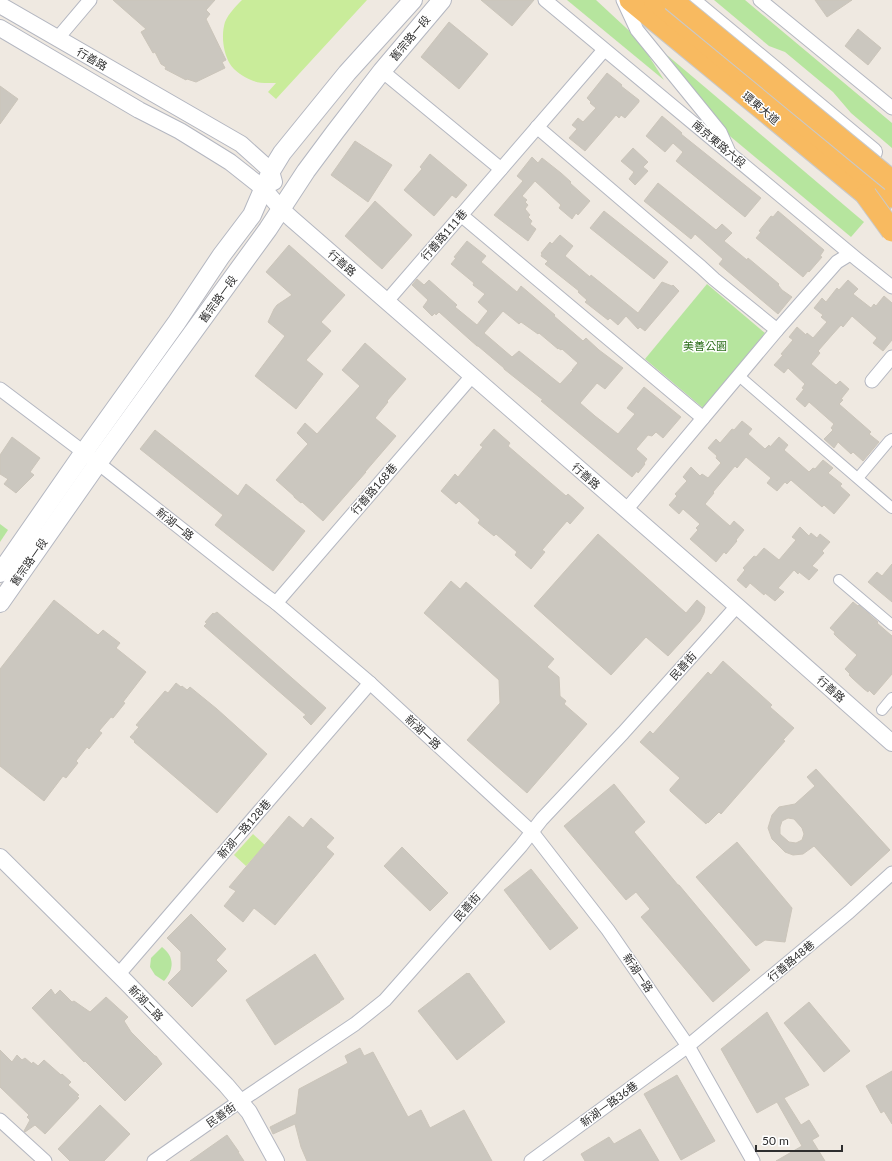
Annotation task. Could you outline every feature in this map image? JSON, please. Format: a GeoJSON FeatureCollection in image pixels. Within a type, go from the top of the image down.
{"type":"FeatureCollection","features":[{"type":"Feature","properties":{"kind":"highway","name":"環東大道"},"geometry":{"type":"LineString","coordinates":[[630,0],[892,216]]}},
{"type":"Feature","properties":{"kind":"highway"},"geometry":{"type":"LineString","coordinates":[[654,0],[892,196]]}},
{"type":"Feature","properties":{"kind":"highway"},"geometry":{"type":"LineString","coordinates":[[672,0],[892,181]]}},
{"type":"Feature","properties":{"kind":"highway"},"geometry":{"type":"LineString","coordinates":[[738,54],[772,97],[892,196]]}},
{"type":"Feature","properties":{"kind":"highway"},"geometry":{"type":"LineString","coordinates":[[824,110],[859,169]]}},
{"type":"Feature","properties":{"kind":"highway"},"geometry":{"type":"LineString","coordinates":[[866,195],[892,231]]}},
{"type":"Feature","properties":{"kind":"main road","name":"舊宗路一段"},"geometry":{"type":"LineString","coordinates":[[0,603],[177,322],[221,256],[252,215],[271,171],[282,153],[347,73],[413,0]]}},
{"type":"Feature","properties":{"kind":"main road","name":"舊宗路一段"},"geometry":{"type":"LineString","coordinates":[[0,573],[268,229],[306,171],[382,71],[442,0]]}},
{"type":"Feature","properties":{"kind":"main road"},"geometry":{"type":"LineString","coordinates":[[623,0],[892,223]]}},
{"type":"Feature","properties":{"kind":"main road"},"geometry":{"type":"LineString","coordinates":[[690,0],[892,168]]}},
{"type":"Feature","properties":{"kind":"street"},"geometry":{"type":"LineString","coordinates":[[58,39],[90,0]]}},
{"type":"Feature","properties":{"kind":"street","name":"南京東路六段"},"geometry":{"type":"LineString","coordinates":[[546,0],[604,50],[850,254],[892,287]]}},
{"type":"Feature","properties":{"kind":"street"},"geometry":{"type":"LineString","coordinates":[[623,0],[637,30],[720,132],[729,153]]}},
{"type":"Feature","properties":{"kind":"street"},"geometry":{"type":"LineString","coordinates":[[760,0],[892,108]]}},
{"type":"Feature","properties":{"kind":"street","name":"行善路"},"geometry":{"type":"LineString","coordinates":[[0,5],[241,144],[271,171]]}},
{"type":"Feature","properties":{"kind":"street","name":"行善路"},"geometry":{"type":"LineString","coordinates":[[0,28],[138,110],[180,131],[205,146],[230,162],[263,188],[281,209],[892,742]]}},
{"type":"Feature","properties":{"kind":"street","name":"行善路111巷"},"geometry":{"type":"LineString","coordinates":[[387,301],[604,50]]}},
{"type":"Feature","properties":{"kind":"street"},"geometry":{"type":"LineString","coordinates":[[382,71],[501,169]]}},
{"type":"Feature","properties":{"kind":"street"},"geometry":{"type":"LineString","coordinates":[[537,127],[702,267],[714,279],[777,330]]}},
{"type":"Feature","properties":{"kind":"street"},"geometry":{"type":"LineString","coordinates":[[271,171],[281,209]]}},
{"type":"Feature","properties":{"kind":"street"},"geometry":{"type":"LineString","coordinates":[[461,215],[703,418]]}},
{"type":"Feature","properties":{"kind":"street"},"geometry":{"type":"LineString","coordinates":[[626,510],[777,330],[838,262],[850,254]]}},
{"type":"Feature","properties":{"kind":"street"},"geometry":{"type":"LineString","coordinates":[[872,381],[892,357]]}},
{"type":"Feature","properties":{"kind":"street","name":"行善路168巷"},"geometry":{"type":"LineString","coordinates":[[276,603],[472,376]]}},
{"type":"Feature","properties":{"kind":"street"},"geometry":{"type":"LineString","coordinates":[[739,376],[892,508]]}},
{"type":"Feature","properties":{"kind":"street","name":"新湖一路"},"geometry":{"type":"LineString","coordinates":[[0,390],[91,458],[276,603],[370,683],[532,832],[608,930],[688,1046],[753,1161]]}},
{"type":"Feature","properties":{"kind":"street"},"geometry":{"type":"LineString","coordinates":[[858,478],[892,439]]}},
{"type":"Feature","properties":{"kind":"street"},"geometry":{"type":"LineString","coordinates":[[839,580],[892,625]]}},
{"type":"Feature","properties":{"kind":"street","name":"民善街"},"geometry":{"type":"LineString","coordinates":[[154,1161],[355,1024],[384,1000],[521,846],[542,819],[623,733],[737,606]]}},
{"type":"Feature","properties":{"kind":"street","name":"新湖一路128巷"},"geometry":{"type":"LineString","coordinates":[[118,975],[370,683]]}},
{"type":"Feature","properties":{"kind":"street"},"geometry":{"type":"LineString","coordinates":[[882,710],[892,698]]}},
{"type":"Feature","properties":{"kind":"street","name":"新湖二路"},"geometry":{"type":"LineString","coordinates":[[0,857],[226,1085],[249,1112],[276,1161]]}},
{"type":"Feature","properties":{"kind":"street","name":"行善路48巷"},"geometry":{"type":"LineString","coordinates":[[688,1046],[850,912],[892,873]]}},
{"type":"Feature","properties":{"kind":"street","name":"新湖一路36巷"},"geometry":{"type":"LineString","coordinates":[[531,1161],[688,1046]]}},
{"type":"Feature","properties":{"kind":"street"},"geometry":{"type":"LineString","coordinates":[[0,1120],[45,1161]]}},
{"type":"Feature","properties":{"kind":"green space"},"geometry":{"type":"Polygon","coordinates":[[[242,0],[367,0],[276,99],[268,92],[276,83],[257,82],[245,77],[232,67],[224,49],[223,38],[225,22],[235,7],[242,0]]]}},
{"type":"Feature","properties":{"kind":"green space"},"geometry":{"type":"Polygon","coordinates":[[[567,0],[596,0],[638,39],[664,80],[567,0]]]}},
{"type":"Feature","properties":{"kind":"green space"},"geometry":{"type":"Polygon","coordinates":[[[714,0],[745,0],[892,123],[892,148],[851,113],[833,92],[785,52],[769,46],[714,0]]]}},
{"type":"Feature","properties":{"kind":"green space"},"geometry":{"type":"Polygon","coordinates":[[[667,55],[864,222],[851,237],[725,132],[667,55]]]}},
{"type":"Feature","properties":{"kind":"green space","name":"美善公園"},"geometry":{"type":"Polygon","coordinates":[[[707,284],[765,333],[703,408],[645,359],[707,284]]]}},
{"type":"Feature","properties":{"kind":"green space"},"geometry":{"type":"Polygon","coordinates":[[[0,524],[8,530],[0,542],[0,524]]]}},
{"type":"Feature","properties":{"kind":"green space"},"geometry":{"type":"Polygon","coordinates":[[[253,834],[265,845],[246,866],[234,855],[253,834]]]}},
{"type":"Feature","properties":{"kind":"green space"},"geometry":{"type":"Polygon","coordinates":[[[162,947],[169,955],[172,964],[170,972],[164,981],[155,975],[150,967],[151,958],[162,947]]]}},
{"type":"Feature","properties":{"kind":"building"},"geometry":{"type":"Polygon","coordinates":[[[113,0],[215,0],[206,10],[210,14],[206,19],[226,60],[222,62],[225,68],[196,82],[186,80],[165,69],[166,67],[161,64],[155,52],[153,53],[141,32],[146,29],[113,0]]]}},
{"type":"Feature","properties":{"kind":"building"},"geometry":{"type":"Polygon","coordinates":[[[481,0],[534,0],[512,26],[481,0]]]}},
{"type":"Feature","properties":{"kind":"building"},"geometry":{"type":"Polygon","coordinates":[[[815,0],[852,0],[827,17],[815,0]]]}},
{"type":"Feature","properties":{"kind":"building"},"geometry":{"type":"Polygon","coordinates":[[[449,22],[488,54],[459,89],[421,57],[449,22]]]}},
{"type":"Feature","properties":{"kind":"building"},"geometry":{"type":"Polygon","coordinates":[[[858,29],[881,48],[868,65],[845,46],[858,29]]]}},
{"type":"Feature","properties":{"kind":"building"},"geometry":{"type":"Polygon","coordinates":[[[607,73],[639,100],[639,102],[625,118],[621,115],[619,118],[616,115],[585,151],[569,138],[577,129],[572,125],[578,118],[583,122],[596,108],[587,98],[607,73]]]}},
{"type":"Feature","properties":{"kind":"building"},"geometry":{"type":"Polygon","coordinates":[[[0,86],[18,99],[0,124],[0,86]]]}},
{"type":"Feature","properties":{"kind":"building"},"geometry":{"type":"Polygon","coordinates":[[[662,116],[682,133],[681,134],[761,198],[745,217],[676,161],[683,152],[673,143],[665,152],[646,136],[662,116]]]}},
{"type":"Feature","properties":{"kind":"building"},"geometry":{"type":"Polygon","coordinates":[[[355,141],[392,165],[368,202],[331,175],[355,141]]]}},
{"type":"Feature","properties":{"kind":"building"},"geometry":{"type":"Polygon","coordinates":[[[633,148],[648,162],[643,167],[648,171],[635,185],[629,179],[634,172],[621,161],[633,148]]]}},
{"type":"Feature","properties":{"kind":"building"},"geometry":{"type":"Polygon","coordinates":[[[430,154],[467,185],[456,198],[452,195],[434,216],[404,190],[422,169],[420,167],[430,154]]]}},
{"type":"Feature","properties":{"kind":"building"},"geometry":{"type":"Polygon","coordinates":[[[532,157],[538,163],[542,158],[561,173],[590,201],[578,215],[576,213],[572,219],[559,208],[561,205],[535,181],[522,196],[527,200],[525,202],[528,205],[525,209],[530,215],[528,217],[532,221],[530,224],[536,229],[528,241],[494,215],[523,181],[517,176],[532,157]]]}},
{"type":"Feature","properties":{"kind":"building"},"geometry":{"type":"Polygon","coordinates":[[[658,183],[716,230],[722,224],[732,233],[724,241],[747,260],[748,258],[779,284],[778,285],[782,290],[792,297],[778,314],[719,264],[723,259],[695,234],[691,239],[644,201],[658,183]]]}},
{"type":"Feature","properties":{"kind":"building"},"geometry":{"type":"Polygon","coordinates":[[[375,201],[412,235],[382,269],[345,236],[375,201]]]}},
{"type":"Feature","properties":{"kind":"building"},"geometry":{"type":"Polygon","coordinates":[[[604,211],[668,262],[654,279],[590,228],[604,211]]]}},
{"type":"Feature","properties":{"kind":"building"},"geometry":{"type":"Polygon","coordinates":[[[778,211],[824,250],[820,256],[822,257],[803,277],[756,238],[761,232],[759,231],[771,216],[773,217],[778,211]]]}},
{"type":"Feature","properties":{"kind":"building"},"geometry":{"type":"Polygon","coordinates":[[[560,235],[573,246],[565,256],[638,313],[662,282],[672,286],[673,285],[679,291],[645,331],[640,327],[638,329],[626,316],[618,325],[610,318],[608,320],[585,302],[587,300],[578,292],[579,291],[545,264],[548,261],[541,256],[541,253],[550,242],[552,244],[560,235]]]}},
{"type":"Feature","properties":{"kind":"building"},"geometry":{"type":"Polygon","coordinates":[[[467,241],[486,256],[481,262],[517,292],[521,286],[583,341],[586,338],[623,368],[605,389],[597,383],[580,403],[618,434],[635,414],[627,408],[644,387],[681,417],[663,438],[656,432],[652,436],[648,435],[636,449],[647,459],[638,473],[637,471],[632,477],[541,401],[543,400],[504,369],[439,312],[432,316],[423,307],[428,300],[412,285],[417,279],[424,285],[429,280],[457,305],[455,307],[477,325],[488,311],[478,302],[485,294],[451,264],[456,258],[454,257],[467,241]],[[503,311],[484,333],[512,357],[519,351],[560,384],[578,363],[562,349],[558,349],[539,333],[538,334],[521,322],[519,324],[503,311]]]}},
{"type":"Feature","properties":{"kind":"building"},"geometry":{"type":"Polygon","coordinates":[[[289,245],[345,295],[321,322],[331,331],[306,360],[323,374],[296,409],[255,376],[285,336],[268,322],[277,305],[292,295],[266,272],[289,245]]]}},
{"type":"Feature","properties":{"kind":"building"},"geometry":{"type":"Polygon","coordinates":[[[848,280],[858,289],[853,294],[871,308],[874,304],[876,306],[884,296],[892,303],[892,340],[883,351],[873,343],[877,338],[852,316],[843,327],[841,325],[818,351],[820,353],[811,364],[836,385],[840,381],[849,389],[839,404],[871,432],[869,434],[879,442],[863,461],[853,452],[851,454],[838,442],[834,448],[824,439],[833,430],[831,428],[834,424],[809,402],[805,407],[796,399],[804,389],[802,388],[805,384],[788,368],[784,373],[774,365],[793,340],[789,337],[797,327],[806,335],[807,333],[813,338],[827,322],[821,317],[823,315],[814,308],[822,298],[826,302],[837,288],[839,290],[848,280]]]}},
{"type":"Feature","properties":{"kind":"building"},"geometry":{"type":"Polygon","coordinates":[[[365,343],[406,379],[375,418],[396,436],[323,521],[276,480],[308,444],[297,433],[305,423],[317,434],[360,386],[342,370],[365,343]]]}},
{"type":"Feature","properties":{"kind":"building"},"geometry":{"type":"Polygon","coordinates":[[[742,421],[752,429],[748,434],[765,449],[769,445],[770,447],[779,437],[788,445],[784,450],[809,472],[813,468],[815,469],[823,460],[833,468],[828,473],[842,484],[840,486],[850,495],[834,514],[824,505],[822,507],[791,480],[787,484],[785,482],[777,491],[767,483],[771,478],[746,457],[737,468],[735,466],[705,504],[730,526],[734,521],[744,530],[726,554],[724,552],[716,562],[690,539],[698,530],[696,528],[700,524],[683,509],[679,514],[669,505],[677,496],[675,494],[687,481],[683,477],[691,467],[700,476],[702,474],[708,478],[721,463],[716,458],[717,456],[708,448],[716,439],[720,443],[732,429],[734,430],[742,421]]]}},
{"type":"Feature","properties":{"kind":"building"},"geometry":{"type":"Polygon","coordinates":[[[494,429],[510,443],[508,446],[566,496],[568,494],[584,508],[570,524],[567,521],[542,550],[545,552],[531,569],[515,555],[517,552],[496,534],[494,536],[478,523],[480,520],[459,501],[456,504],[441,491],[455,474],[458,477],[483,447],[480,445],[494,429]]]}},
{"type":"Feature","properties":{"kind":"building"},"geometry":{"type":"Polygon","coordinates":[[[155,430],[238,496],[246,484],[305,531],[273,571],[215,525],[223,515],[140,449],[155,430]]]}},
{"type":"Feature","properties":{"kind":"building"},"geometry":{"type":"Polygon","coordinates":[[[12,437],[40,458],[30,472],[34,475],[16,493],[4,484],[8,479],[0,474],[0,455],[12,437]]]}},
{"type":"Feature","properties":{"kind":"building"},"geometry":{"type":"Polygon","coordinates":[[[800,527],[809,536],[811,533],[817,538],[820,534],[830,542],[822,551],[824,553],[812,566],[818,570],[809,580],[794,570],[778,588],[784,592],[775,601],[765,593],[764,595],[750,583],[746,588],[737,580],[745,570],[743,568],[764,548],[779,560],[796,540],[792,537],[800,527]]]}},
{"type":"Feature","properties":{"kind":"building"},"geometry":{"type":"Polygon","coordinates":[[[598,534],[686,613],[697,600],[705,607],[700,621],[668,656],[646,637],[611,675],[534,606],[598,534]]]}},
{"type":"Feature","properties":{"kind":"building"},"geometry":{"type":"Polygon","coordinates":[[[892,564],[892,602],[868,582],[877,572],[882,576],[892,564]]]}},
{"type":"Feature","properties":{"kind":"building"},"geometry":{"type":"Polygon","coordinates":[[[451,581],[460,589],[466,582],[554,659],[547,667],[559,677],[560,696],[566,701],[564,704],[587,724],[527,793],[467,740],[500,703],[499,680],[424,613],[451,581]]]}},
{"type":"Feature","properties":{"kind":"building"},"geometry":{"type":"Polygon","coordinates":[[[54,600],[98,635],[103,630],[120,643],[116,648],[146,672],[123,702],[125,703],[113,718],[111,717],[99,731],[102,733],[89,749],[87,747],[76,761],[78,763],[66,778],[63,776],[44,801],[0,766],[0,669],[54,600]]]}},
{"type":"Feature","properties":{"kind":"building"},"geometry":{"type":"Polygon","coordinates":[[[853,602],[858,606],[859,605],[892,636],[892,674],[874,695],[869,690],[868,692],[864,689],[849,675],[850,674],[845,669],[857,655],[834,634],[835,632],[830,628],[853,602]]]}},
{"type":"Feature","properties":{"kind":"building"},"geometry":{"type":"Polygon","coordinates":[[[217,612],[326,708],[311,725],[303,717],[306,715],[204,626],[207,623],[205,622],[213,613],[214,614],[217,612]]]}},
{"type":"Feature","properties":{"kind":"building"},"geometry":{"type":"Polygon","coordinates":[[[723,661],[772,705],[770,707],[794,728],[783,740],[785,741],[721,814],[719,812],[706,824],[670,791],[670,789],[680,778],[640,742],[650,731],[653,734],[708,672],[711,675],[723,661]]]}},
{"type":"Feature","properties":{"kind":"building"},"geometry":{"type":"Polygon","coordinates":[[[176,683],[187,690],[190,687],[267,754],[217,813],[130,737],[139,727],[136,725],[165,691],[168,693],[176,683]]]}},
{"type":"Feature","properties":{"kind":"building"},"geometry":{"type":"Polygon","coordinates":[[[816,769],[890,850],[851,886],[814,846],[803,854],[793,855],[785,852],[772,839],[768,828],[772,815],[779,807],[795,804],[815,786],[807,777],[816,769]],[[788,818],[782,821],[780,834],[789,842],[796,843],[802,840],[804,834],[802,828],[794,819],[788,818]]]}},
{"type":"Feature","properties":{"kind":"building"},"geometry":{"type":"Polygon","coordinates":[[[614,784],[645,822],[634,832],[750,970],[713,1002],[641,917],[650,909],[636,892],[626,900],[564,826],[614,784]]]}},
{"type":"Feature","properties":{"kind":"building"},"geometry":{"type":"Polygon","coordinates":[[[289,816],[303,828],[311,818],[334,838],[326,847],[334,854],[275,925],[254,908],[243,922],[224,906],[236,891],[229,887],[289,816]]]}},
{"type":"Feature","properties":{"kind":"building"},"geometry":{"type":"Polygon","coordinates":[[[737,842],[792,908],[785,942],[765,940],[756,946],[696,877],[737,842]]]}},
{"type":"Feature","properties":{"kind":"building"},"geometry":{"type":"Polygon","coordinates":[[[402,847],[448,893],[430,911],[384,866],[402,847]]]}},
{"type":"Feature","properties":{"kind":"building"},"geometry":{"type":"Polygon","coordinates":[[[531,869],[578,928],[550,950],[504,890],[531,869]]]}},
{"type":"Feature","properties":{"kind":"building"},"geometry":{"type":"Polygon","coordinates":[[[191,914],[226,949],[216,960],[227,971],[192,1007],[168,983],[181,970],[181,952],[167,938],[191,914]]]}},
{"type":"Feature","properties":{"kind":"building"},"geometry":{"type":"Polygon","coordinates":[[[315,954],[344,999],[275,1045],[246,1000],[315,954]]]}},
{"type":"Feature","properties":{"kind":"building"},"geometry":{"type":"Polygon","coordinates":[[[469,973],[505,1022],[457,1060],[418,1011],[469,973]]]}},
{"type":"Feature","properties":{"kind":"building"},"geometry":{"type":"Polygon","coordinates":[[[51,989],[55,995],[60,990],[72,1002],[74,1001],[90,1012],[106,997],[128,1017],[124,1021],[131,1032],[156,1056],[162,1064],[125,1101],[85,1061],[84,1062],[32,1008],[51,989]]]}},
{"type":"Feature","properties":{"kind":"building"},"geometry":{"type":"Polygon","coordinates":[[[809,1002],[850,1051],[824,1072],[784,1023],[809,1002]]]}},
{"type":"Feature","properties":{"kind":"building"},"geometry":{"type":"Polygon","coordinates":[[[767,1012],[809,1085],[784,1098],[801,1125],[809,1120],[819,1136],[812,1140],[825,1161],[776,1161],[802,1146],[777,1102],[757,1113],[721,1049],[767,1012]]]}},
{"type":"Feature","properties":{"kind":"building"},"geometry":{"type":"Polygon","coordinates":[[[360,1048],[364,1056],[373,1052],[408,1117],[421,1110],[430,1128],[464,1110],[492,1161],[307,1161],[301,1147],[295,1124],[273,1134],[270,1127],[296,1114],[299,1089],[348,1063],[345,1056],[360,1048]]]}},
{"type":"Feature","properties":{"kind":"building"},"geometry":{"type":"Polygon","coordinates":[[[0,1050],[12,1062],[17,1055],[22,1060],[25,1058],[32,1064],[33,1062],[38,1066],[44,1060],[71,1082],[68,1085],[79,1095],[77,1096],[79,1098],[45,1134],[35,1125],[25,1132],[24,1131],[30,1120],[27,1117],[29,1115],[0,1087],[0,1050]]]}},
{"type":"Feature","properties":{"kind":"building"},"geometry":{"type":"Polygon","coordinates":[[[892,1071],[892,1124],[884,1111],[881,1113],[866,1086],[892,1071]]]}},
{"type":"Feature","properties":{"kind":"building"},"geometry":{"type":"Polygon","coordinates":[[[677,1075],[715,1141],[681,1160],[644,1094],[677,1075]]]}},
{"type":"Feature","properties":{"kind":"building"},"geometry":{"type":"Polygon","coordinates":[[[100,1105],[130,1134],[104,1161],[70,1161],[58,1149],[100,1105]]]}},
{"type":"Feature","properties":{"kind":"building"},"geometry":{"type":"Polygon","coordinates":[[[640,1129],[659,1161],[585,1161],[581,1154],[609,1137],[614,1144],[640,1129]]]}},
{"type":"Feature","properties":{"kind":"building"},"geometry":{"type":"Polygon","coordinates":[[[227,1135],[244,1161],[190,1161],[227,1135]]]}}]}
